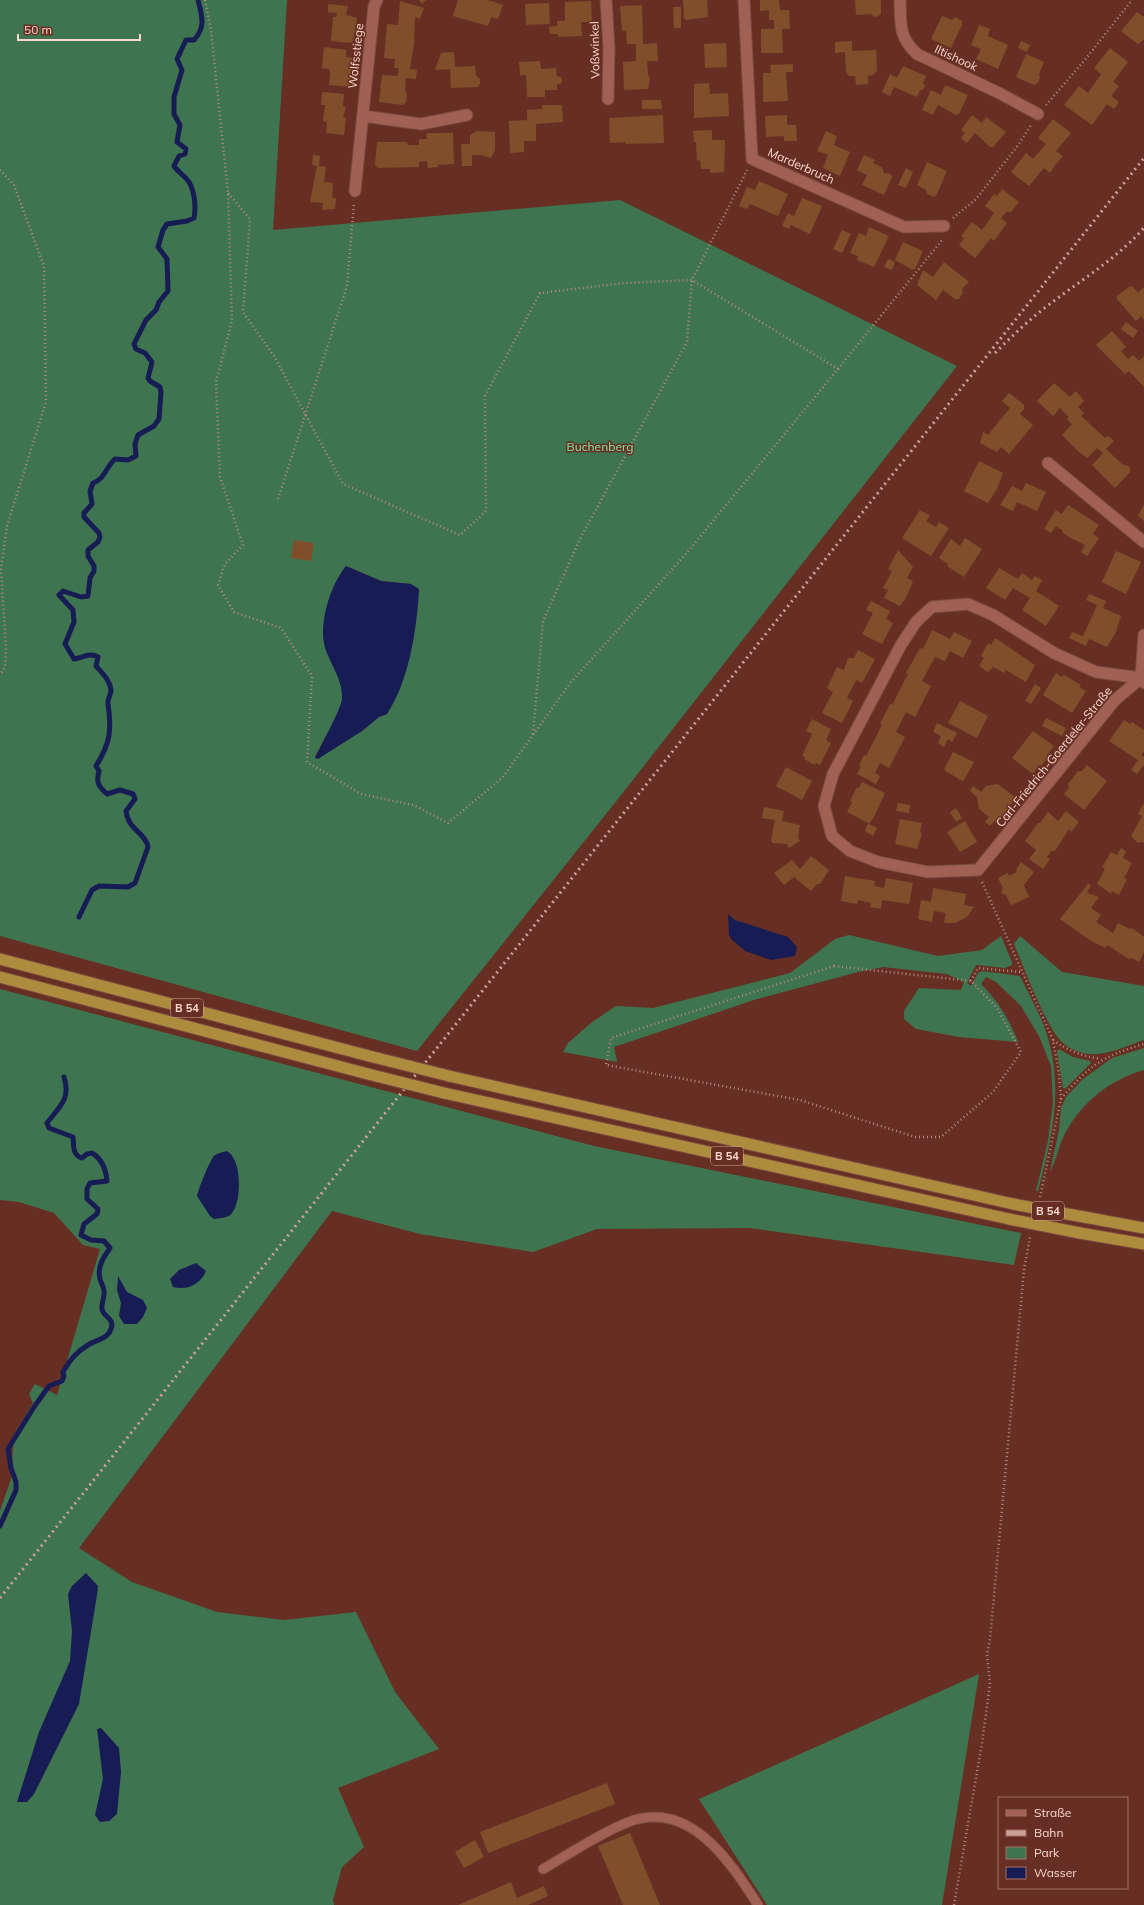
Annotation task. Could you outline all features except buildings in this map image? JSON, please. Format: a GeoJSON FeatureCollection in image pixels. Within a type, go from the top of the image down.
{"type":"FeatureCollection","features":[{"type":"Feature","properties":{"kind":"highway","name":"B 54"},"geometry":{"type":"LineString","coordinates":[[0,959],[449,1076],[1013,1204],[1144,1228]]}},
{"type":"Feature","properties":{"kind":"highway","name":"B 54"},"geometry":{"type":"LineString","coordinates":[[0,977],[444,1093],[1009,1219],[1144,1244]]}},
{"type":"Feature","properties":{"kind":"street","name":"Wolfsstiege"},"geometry":{"type":"LineString","coordinates":[[355,190],[374,6],[378,0]]}},
{"type":"Feature","properties":{"kind":"street","name":"Voßwinkel"},"geometry":{"type":"LineString","coordinates":[[606,0],[609,48],[608,99]]}},
{"type":"Feature","properties":{"kind":"street","name":"Marderbruch"},"geometry":{"type":"LineString","coordinates":[[744,0],[752,159],[904,227],[944,226]]}},
{"type":"Feature","properties":{"kind":"street","name":"Iltishook"},"geometry":{"type":"LineString","coordinates":[[900,0],[901,30],[906,44],[917,54],[999,92],[1038,114]]}},
{"type":"Feature","properties":{"kind":"street"},"geometry":{"type":"LineString","coordinates":[[363,116],[421,124],[467,114]]}},
{"type":"Feature","properties":{"kind":"street"},"geometry":{"type":"LineString","coordinates":[[1048,463],[1144,542]]}},
{"type":"Feature","properties":{"kind":"street","name":"Carl-Friedrich-Goerdeler-Straße"},"geometry":{"type":"LineString","coordinates":[[968,604],[993,615],[1054,653],[1096,672],[1143,680],[1115,700],[978,870],[928,872],[878,862],[850,851],[832,836],[824,806],[833,774],[901,645],[916,622],[932,607],[968,604]]}},
{"type":"Feature","properties":{"kind":"street"},"geometry":{"type":"LineString","coordinates":[[1143,680],[1144,635]]}},
{"type":"Feature","properties":{"kind":"lane"},"geometry":{"type":"LineString","coordinates":[[543,1869],[627,1823],[650,1817],[670,1819],[689,1825],[723,1854],[740,1876],[758,1905]]}},
{"type":"Feature","properties":{"kind":"path"},"geometry":{"type":"LineString","coordinates":[[205,0],[211,30],[228,194],[232,321],[216,382],[220,477],[243,545],[226,564],[218,585],[234,612],[281,628],[312,676],[307,762],[361,794],[413,805],[448,823],[502,778],[571,682],[685,555],[942,241],[944,226],[976,199],[1019,144],[1038,114],[1084,61],[1132,0]]}},
{"type":"Feature","properties":{"kind":"path"},"geometry":{"type":"LineString","coordinates":[[533,734],[542,621],[580,540],[687,342],[692,280],[752,159]]}},
{"type":"Feature","properties":{"kind":"path"},"geometry":{"type":"LineString","coordinates":[[0,170],[14,185],[44,266],[46,402],[7,526],[1,569],[6,648],[5,668],[0,675]]}},
{"type":"Feature","properties":{"kind":"path"},"geometry":{"type":"LineString","coordinates":[[278,499],[347,286],[355,190]]}},
{"type":"Feature","properties":{"kind":"path"},"geometry":{"type":"LineString","coordinates":[[228,194],[250,219],[243,312],[274,356],[305,417],[343,484],[460,535],[486,511],[485,396],[540,294],[624,283],[692,280],[838,369]]}},
{"type":"Feature","properties":{"kind":"path"},"geometry":{"type":"LineString","coordinates":[[978,870],[983,885],[1053,1040],[1059,1073],[1061,1099],[1040,1200]]}},
{"type":"Feature","properties":{"kind":"path"},"geometry":{"type":"LineString","coordinates":[[834,966],[971,981],[997,1008],[1021,1052],[993,1092],[942,1137],[915,1137],[800,1100],[606,1065],[611,1038],[834,966]]}},
{"type":"Feature","properties":{"kind":"path"},"geometry":{"type":"LineString","coordinates":[[971,981],[978,968],[1022,972]]}},
{"type":"Feature","properties":{"kind":"path"},"geometry":{"type":"LineString","coordinates":[[1053,1040],[1067,1050],[1083,1056],[1101,1059]]}},
{"type":"Feature","properties":{"kind":"path"},"geometry":{"type":"LineString","coordinates":[[1061,1099],[1077,1079],[1101,1059],[1144,1044]]}},
{"type":"Feature","properties":{"kind":"path"},"geometry":{"type":"LineString","coordinates":[[954,1905],[982,1743],[990,1684],[987,1655],[991,1631],[1024,1270],[1031,1235]]}},
{"type":"Feature","properties":{"kind":"green space","name":"Buchenberg"},"geometry":{"type":"Polygon","coordinates":[[[0,0],[287,0],[273,230],[620,200],[957,366],[614,804],[417,1051],[0,936],[0,0]],[[346,566],[326,651],[342,688],[342,701],[334,722],[315,757],[362,731],[379,717],[387,714],[411,584],[381,581],[346,566]]]}},
{"type":"Feature","properties":{"kind":"green space"},"geometry":{"type":"Polygon","coordinates":[[[849,935],[938,956],[982,950],[1001,936],[1012,965],[1005,968],[976,965],[967,983],[971,986],[978,973],[982,971],[1020,976],[1044,1026],[1054,1068],[1055,1089],[1052,1129],[1038,1191],[1036,1191],[1048,1141],[1053,1102],[1051,1066],[1039,1036],[1021,1006],[996,982],[986,977],[981,984],[993,997],[1002,1011],[1018,1042],[959,1037],[916,1029],[904,1019],[904,1011],[919,988],[961,990],[964,982],[947,974],[883,967],[858,972],[757,999],[614,1047],[617,1062],[563,1052],[568,1043],[591,1023],[616,1006],[653,1008],[790,973],[835,939],[849,935]]]}},
{"type":"Feature","properties":{"kind":"green space"},"geometry":{"type":"Polygon","coordinates":[[[1020,936],[1062,972],[1144,986],[1144,1040],[1115,1050],[1097,1054],[1079,1052],[1063,1043],[1056,1035],[1043,1011],[1014,944],[1020,936]]]}},
{"type":"Feature","properties":{"kind":"green space"},"geometry":{"type":"Polygon","coordinates":[[[0,989],[594,1146],[1021,1233],[1014,1265],[749,1228],[597,1229],[533,1252],[420,1234],[332,1211],[79,1548],[132,1582],[217,1612],[284,1620],[356,1612],[395,1692],[439,1749],[338,1788],[364,1847],[342,1867],[333,1900],[334,1905],[0,1905],[0,1511],[11,1479],[14,1435],[33,1403],[29,1394],[35,1384],[57,1395],[100,1249],[83,1245],[54,1213],[19,1202],[0,1200],[0,989]]]}},
{"type":"Feature","properties":{"kind":"green space"},"geometry":{"type":"Polygon","coordinates":[[[1144,1048],[1144,1070],[1118,1080],[1095,1096],[1085,1106],[1068,1128],[1050,1171],[1059,1130],[1061,1108],[1066,1097],[1083,1079],[1112,1058],[1144,1048]]]}},
{"type":"Feature","properties":{"kind":"green space"},"geometry":{"type":"Polygon","coordinates":[[[1059,1049],[1073,1057],[1090,1061],[1091,1063],[1065,1089],[1063,1088],[1057,1052],[1059,1049]]]}},
{"type":"Feature","properties":{"kind":"green space"},"geometry":{"type":"Polygon","coordinates":[[[979,1674],[942,1905],[767,1905],[699,1799],[979,1674]]]}},
{"type":"Feature","properties":{"kind":"water"},"geometry":{"type":"Polygon","coordinates":[[[346,566],[381,581],[411,584],[419,589],[414,637],[401,686],[395,701],[387,714],[379,717],[362,731],[318,759],[315,758],[335,718],[342,699],[341,687],[327,653],[323,632],[326,608],[330,596],[340,574],[346,566]]]}},
{"type":"Feature","properties":{"kind":"water"},"geometry":{"type":"Polygon","coordinates":[[[728,914],[735,920],[788,937],[797,947],[795,956],[771,960],[745,951],[731,939],[729,935],[728,914]]]}},
{"type":"Feature","properties":{"kind":"water"},"geometry":{"type":"Polygon","coordinates":[[[227,1151],[232,1155],[236,1162],[239,1180],[238,1199],[231,1215],[224,1218],[214,1219],[210,1216],[197,1196],[213,1157],[227,1151]]]}},
{"type":"Feature","properties":{"kind":"water"},"geometry":{"type":"Polygon","coordinates":[[[196,1263],[206,1271],[201,1280],[188,1287],[173,1287],[170,1279],[179,1270],[196,1263]]]}},
{"type":"Feature","properties":{"kind":"water"},"geometry":{"type":"Polygon","coordinates":[[[118,1276],[127,1292],[143,1300],[147,1308],[143,1317],[137,1324],[124,1324],[119,1316],[121,1303],[117,1290],[118,1276]]]}},
{"type":"Feature","properties":{"kind":"water"},"geometry":{"type":"Polygon","coordinates":[[[86,1573],[98,1586],[79,1704],[34,1794],[27,1802],[17,1802],[39,1732],[70,1661],[72,1631],[68,1594],[72,1586],[86,1573]]]}},
{"type":"Feature","properties":{"kind":"water"},"geometry":{"type":"Polygon","coordinates":[[[101,1728],[119,1748],[121,1772],[117,1814],[109,1821],[100,1822],[95,1815],[103,1779],[97,1729],[101,1728]]]}},
{"type":"Feature","properties":{"kind":"waterway"},"geometry":{"type":"LineString","coordinates":[[79,917],[92,890],[99,886],[128,887],[135,883],[148,847],[147,842],[133,827],[127,817],[126,811],[135,799],[133,794],[120,790],[107,794],[98,784],[99,771],[96,766],[101,758],[109,736],[110,722],[108,702],[111,690],[109,683],[96,666],[98,657],[89,655],[74,659],[65,644],[74,622],[73,610],[59,595],[63,591],[81,597],[88,596],[90,578],[94,571],[94,566],[88,556],[88,550],[98,542],[100,537],[99,533],[84,517],[84,513],[92,504],[90,491],[93,483],[103,476],[115,459],[128,460],[136,456],[135,444],[138,435],[154,426],[159,419],[160,387],[148,378],[152,362],[145,353],[136,349],[134,344],[146,320],[156,310],[159,302],[168,291],[167,259],[158,247],[163,230],[167,224],[187,221],[194,218],[195,210],[193,190],[189,182],[174,166],[179,156],[185,154],[186,149],[177,142],[180,125],[174,114],[174,97],[182,70],[177,59],[186,40],[194,40],[202,26],[202,16],[198,0]]}},
{"type":"Feature","properties":{"kind":"waterway"},"geometry":{"type":"LineString","coordinates":[[0,1526],[16,1490],[16,1482],[11,1468],[8,1449],[49,1386],[62,1381],[64,1376],[63,1372],[80,1350],[105,1337],[109,1333],[112,1324],[102,1309],[104,1288],[99,1275],[101,1263],[110,1248],[104,1241],[91,1240],[81,1235],[84,1224],[97,1214],[98,1209],[87,1199],[87,1189],[90,1183],[107,1181],[106,1173],[101,1162],[95,1155],[92,1153],[87,1154],[82,1158],[79,1157],[74,1150],[73,1137],[49,1128],[47,1123],[60,1107],[65,1097],[66,1085],[64,1077]]}},
{"type":"Feature","properties":{"kind":"railway"},"geometry":{"type":"LineString","coordinates":[[0,1598],[1144,158]]}},
{"type":"Feature","properties":{"kind":"railway"},"geometry":{"type":"LineString","coordinates":[[995,353],[1036,315],[1111,259],[1144,228]]}}]}
